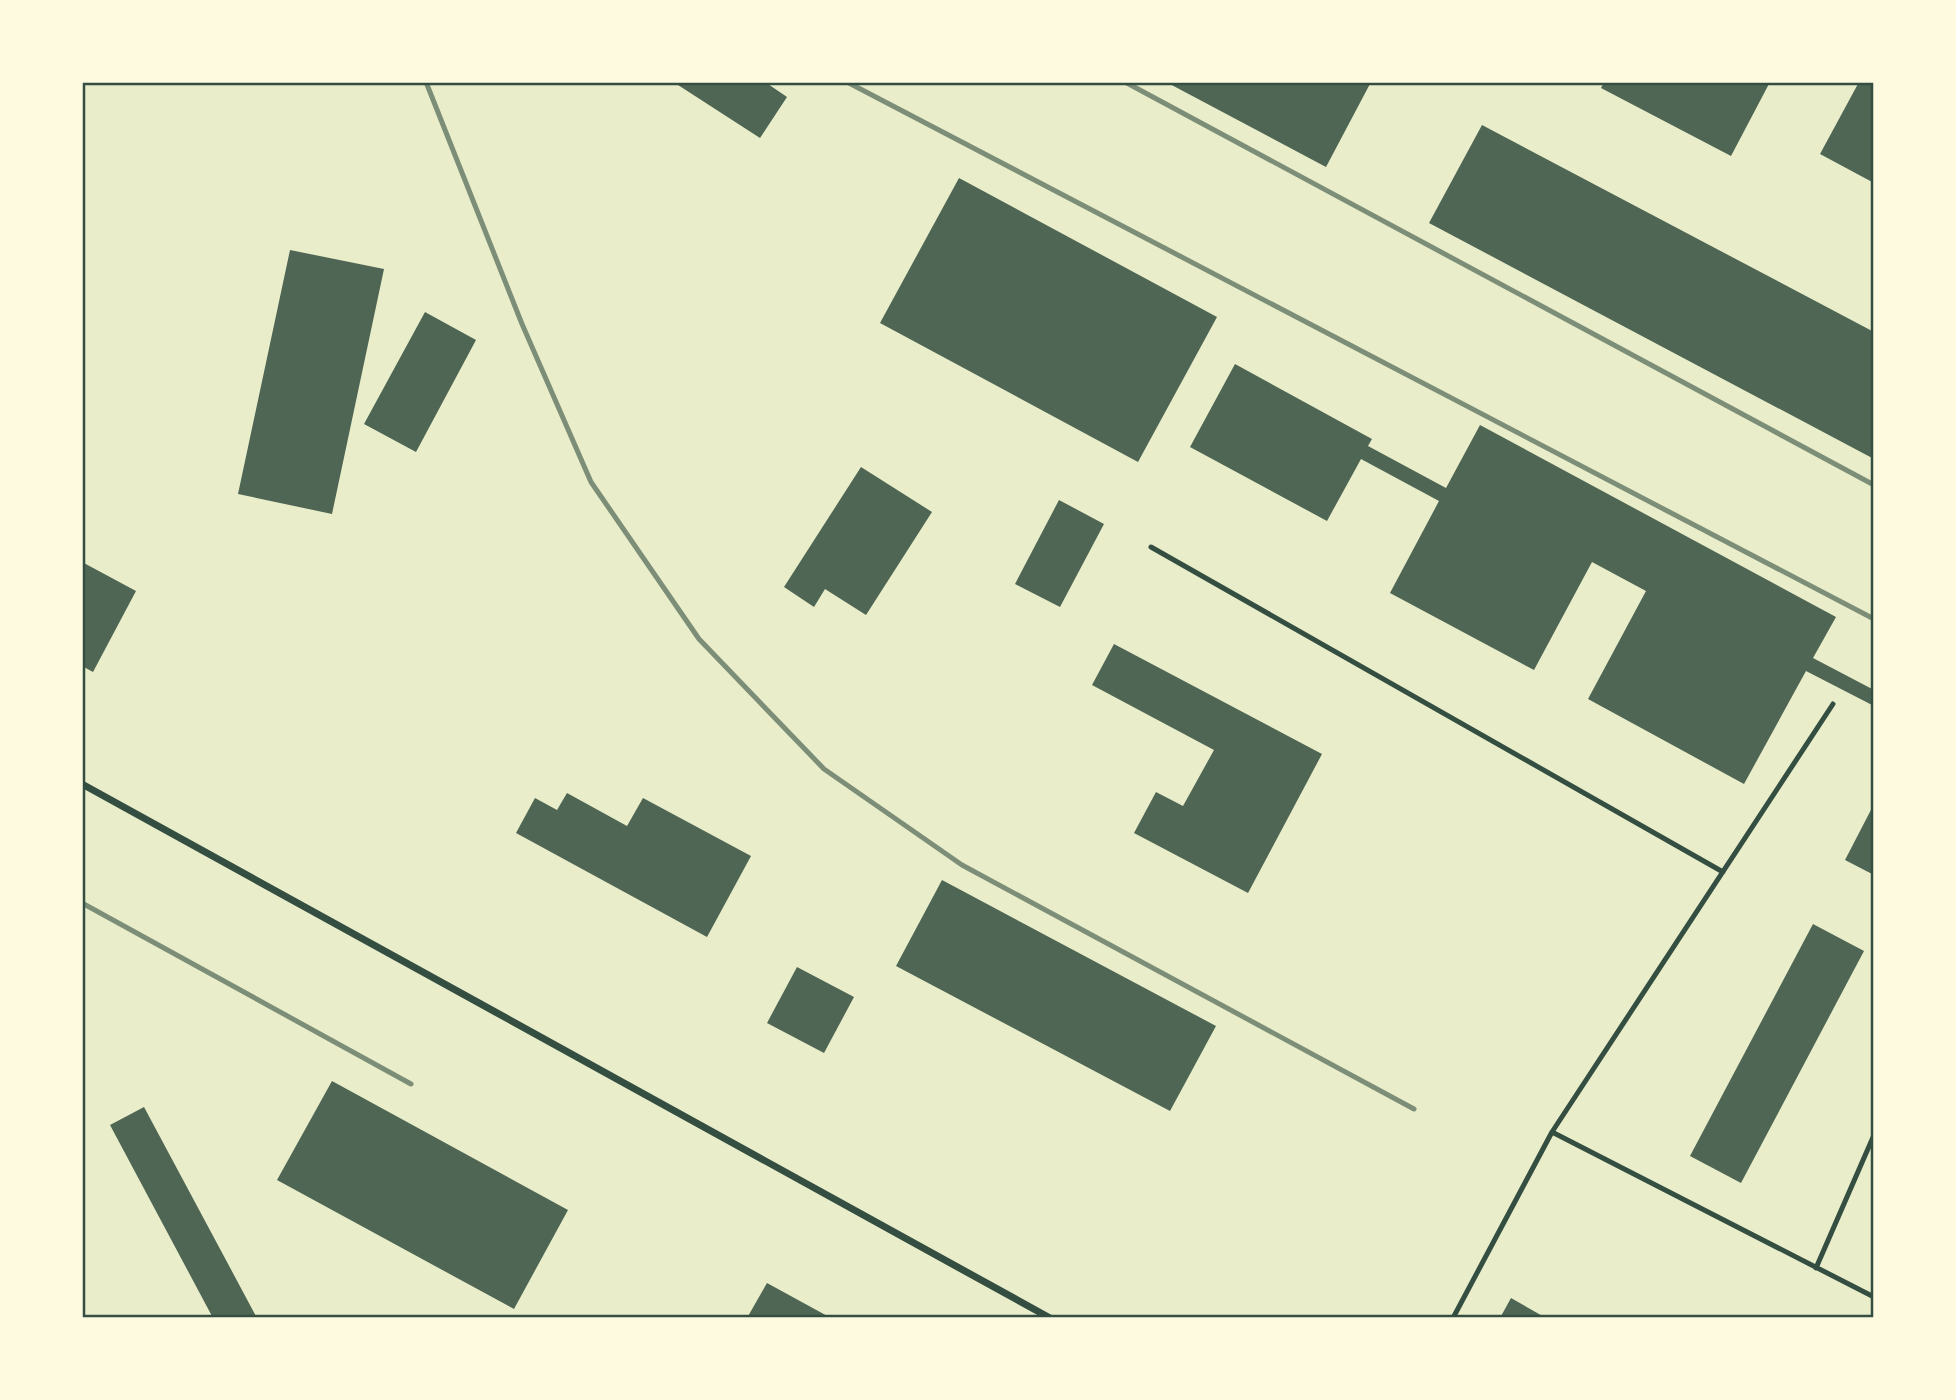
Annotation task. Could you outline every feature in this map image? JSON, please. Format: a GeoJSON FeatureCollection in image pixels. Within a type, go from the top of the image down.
{"type":"FeatureCollection","features":[{"type":"Feature","properties":{"kind":"street"},"geometry":{"type":"LineString","coordinates":[[82,784],[1050,1318]]}},
{"type":"Feature","properties":{"kind":"lane"},"geometry":{"type":"LineString","coordinates":[[1152,547],[1723,872]]}},
{"type":"Feature","properties":{"kind":"lane"},"geometry":{"type":"LineString","coordinates":[[1453,1318],[1552,1132],[1833,704]]}},
{"type":"Feature","properties":{"kind":"lane"},"geometry":{"type":"LineString","coordinates":[[1552,1132],[1874,1297]]}},
{"type":"Feature","properties":{"kind":"lane"},"geometry":{"type":"LineString","coordinates":[[1816,1268],[1874,1135]]}},
{"type":"Feature","properties":{"kind":"building"},"geometry":{"type":"Polygon","coordinates":[[[679,82],[765,82],[787,97],[760,138],[678,85],[679,82]]]}},
{"type":"Feature","properties":{"kind":"building"},"geometry":{"type":"Polygon","coordinates":[[[1166,82],[1371,82],[1326,167],[1166,82]]]}},
{"type":"Feature","properties":{"kind":"building"},"geometry":{"type":"Polygon","coordinates":[[[1604,82],[1770,82],[1731,156],[1601,88],[1604,82]]]}},
{"type":"Feature","properties":{"kind":"building"},"geometry":{"type":"Polygon","coordinates":[[[1859,82],[1874,82],[1874,183],[1820,154],[1859,82]]]}},
{"type":"Feature","properties":{"kind":"building"},"geometry":{"type":"Polygon","coordinates":[[[1482,125],[1874,332],[1874,459],[1429,223],[1482,125]]]}},
{"type":"Feature","properties":{"kind":"building"},"geometry":{"type":"Polygon","coordinates":[[[959,178],[1217,317],[1138,462],[880,323],[959,178]]]}},
{"type":"Feature","properties":{"kind":"building"},"geometry":{"type":"Polygon","coordinates":[[[290,250],[384,269],[332,514],[238,494],[290,250]]]}},
{"type":"Feature","properties":{"kind":"building"},"geometry":{"type":"Polygon","coordinates":[[[425,312],[476,340],[416,452],[364,424],[425,312]]]}},
{"type":"Feature","properties":{"kind":"building"},"geometry":{"type":"Polygon","coordinates":[[[1235,364],[1372,439],[1368,446],[1446,488],[1480,425],[1836,617],[1813,658],[1874,690],[1874,706],[1806,671],[1744,784],[1588,699],[1646,591],[1592,562],[1534,670],[1390,593],[1439,501],[1361,459],[1327,521],[1190,447],[1235,364]]]}},
{"type":"Feature","properties":{"kind":"building"},"geometry":{"type":"Polygon","coordinates":[[[861,467],[932,512],[866,615],[825,589],[814,607],[784,587],[861,467]]]}},
{"type":"Feature","properties":{"kind":"building"},"geometry":{"type":"Polygon","coordinates":[[[1059,500],[1104,524],[1060,607],[1015,584],[1059,500]]]}},
{"type":"Feature","properties":{"kind":"building"},"geometry":{"type":"Polygon","coordinates":[[[82,562],[136,591],[93,672],[82,666],[82,562]]]}},
{"type":"Feature","properties":{"kind":"building"},"geometry":{"type":"Polygon","coordinates":[[[1114,644],[1322,754],[1248,893],[1134,833],[1156,792],[1183,806],[1214,750],[1092,685],[1114,644]]]}},
{"type":"Feature","properties":{"kind":"building"},"geometry":{"type":"Polygon","coordinates":[[[567,793],[627,826],[643,798],[751,856],[707,937],[516,833],[535,798],[557,810],[567,793]]]}},
{"type":"Feature","properties":{"kind":"building"},"geometry":{"type":"Polygon","coordinates":[[[1874,804],[1874,875],[1845,860],[1874,804]]]}},
{"type":"Feature","properties":{"kind":"building"},"geometry":{"type":"Polygon","coordinates":[[[942,880],[1216,1026],[1170,1111],[896,966],[942,880]]]}},
{"type":"Feature","properties":{"kind":"building"},"geometry":{"type":"Polygon","coordinates":[[[1813,924],[1864,951],[1741,1183],[1690,1156],[1813,924]]]}},
{"type":"Feature","properties":{"kind":"building"},"geometry":{"type":"Polygon","coordinates":[[[797,967],[854,997],[824,1053],[767,1023],[797,967]]]}},
{"type":"Feature","properties":{"kind":"building"},"geometry":{"type":"Polygon","coordinates":[[[332,1081],[568,1210],[514,1309],[277,1180],[332,1081]]]}},
{"type":"Feature","properties":{"kind":"building"},"geometry":{"type":"Polygon","coordinates":[[[144,1107],[257,1318],[213,1318],[110,1125],[144,1107]]]}},
{"type":"Feature","properties":{"kind":"building"},"geometry":{"type":"Polygon","coordinates":[[[767,1283],[831,1318],[747,1318],[767,1283]]]}},
{"type":"Feature","properties":{"kind":"building"},"geometry":{"type":"Polygon","coordinates":[[[1511,1298],[1546,1318],[1500,1318],[1511,1298]]]}},
{"type":"Feature","properties":{"kind":"railway"},"geometry":{"type":"LineString","coordinates":[[426,82],[522,324],[591,482],[699,639],[824,769],[962,865],[1414,1109]]}},
{"type":"Feature","properties":{"kind":"railway"},"geometry":{"type":"LineString","coordinates":[[847,82],[1874,619]]}},
{"type":"Feature","properties":{"kind":"railway"},"geometry":{"type":"LineString","coordinates":[[1125,82],[1874,485]]}},
{"type":"Feature","properties":{"kind":"railway"},"geometry":{"type":"LineString","coordinates":[[82,903],[411,1084]]}}]}
